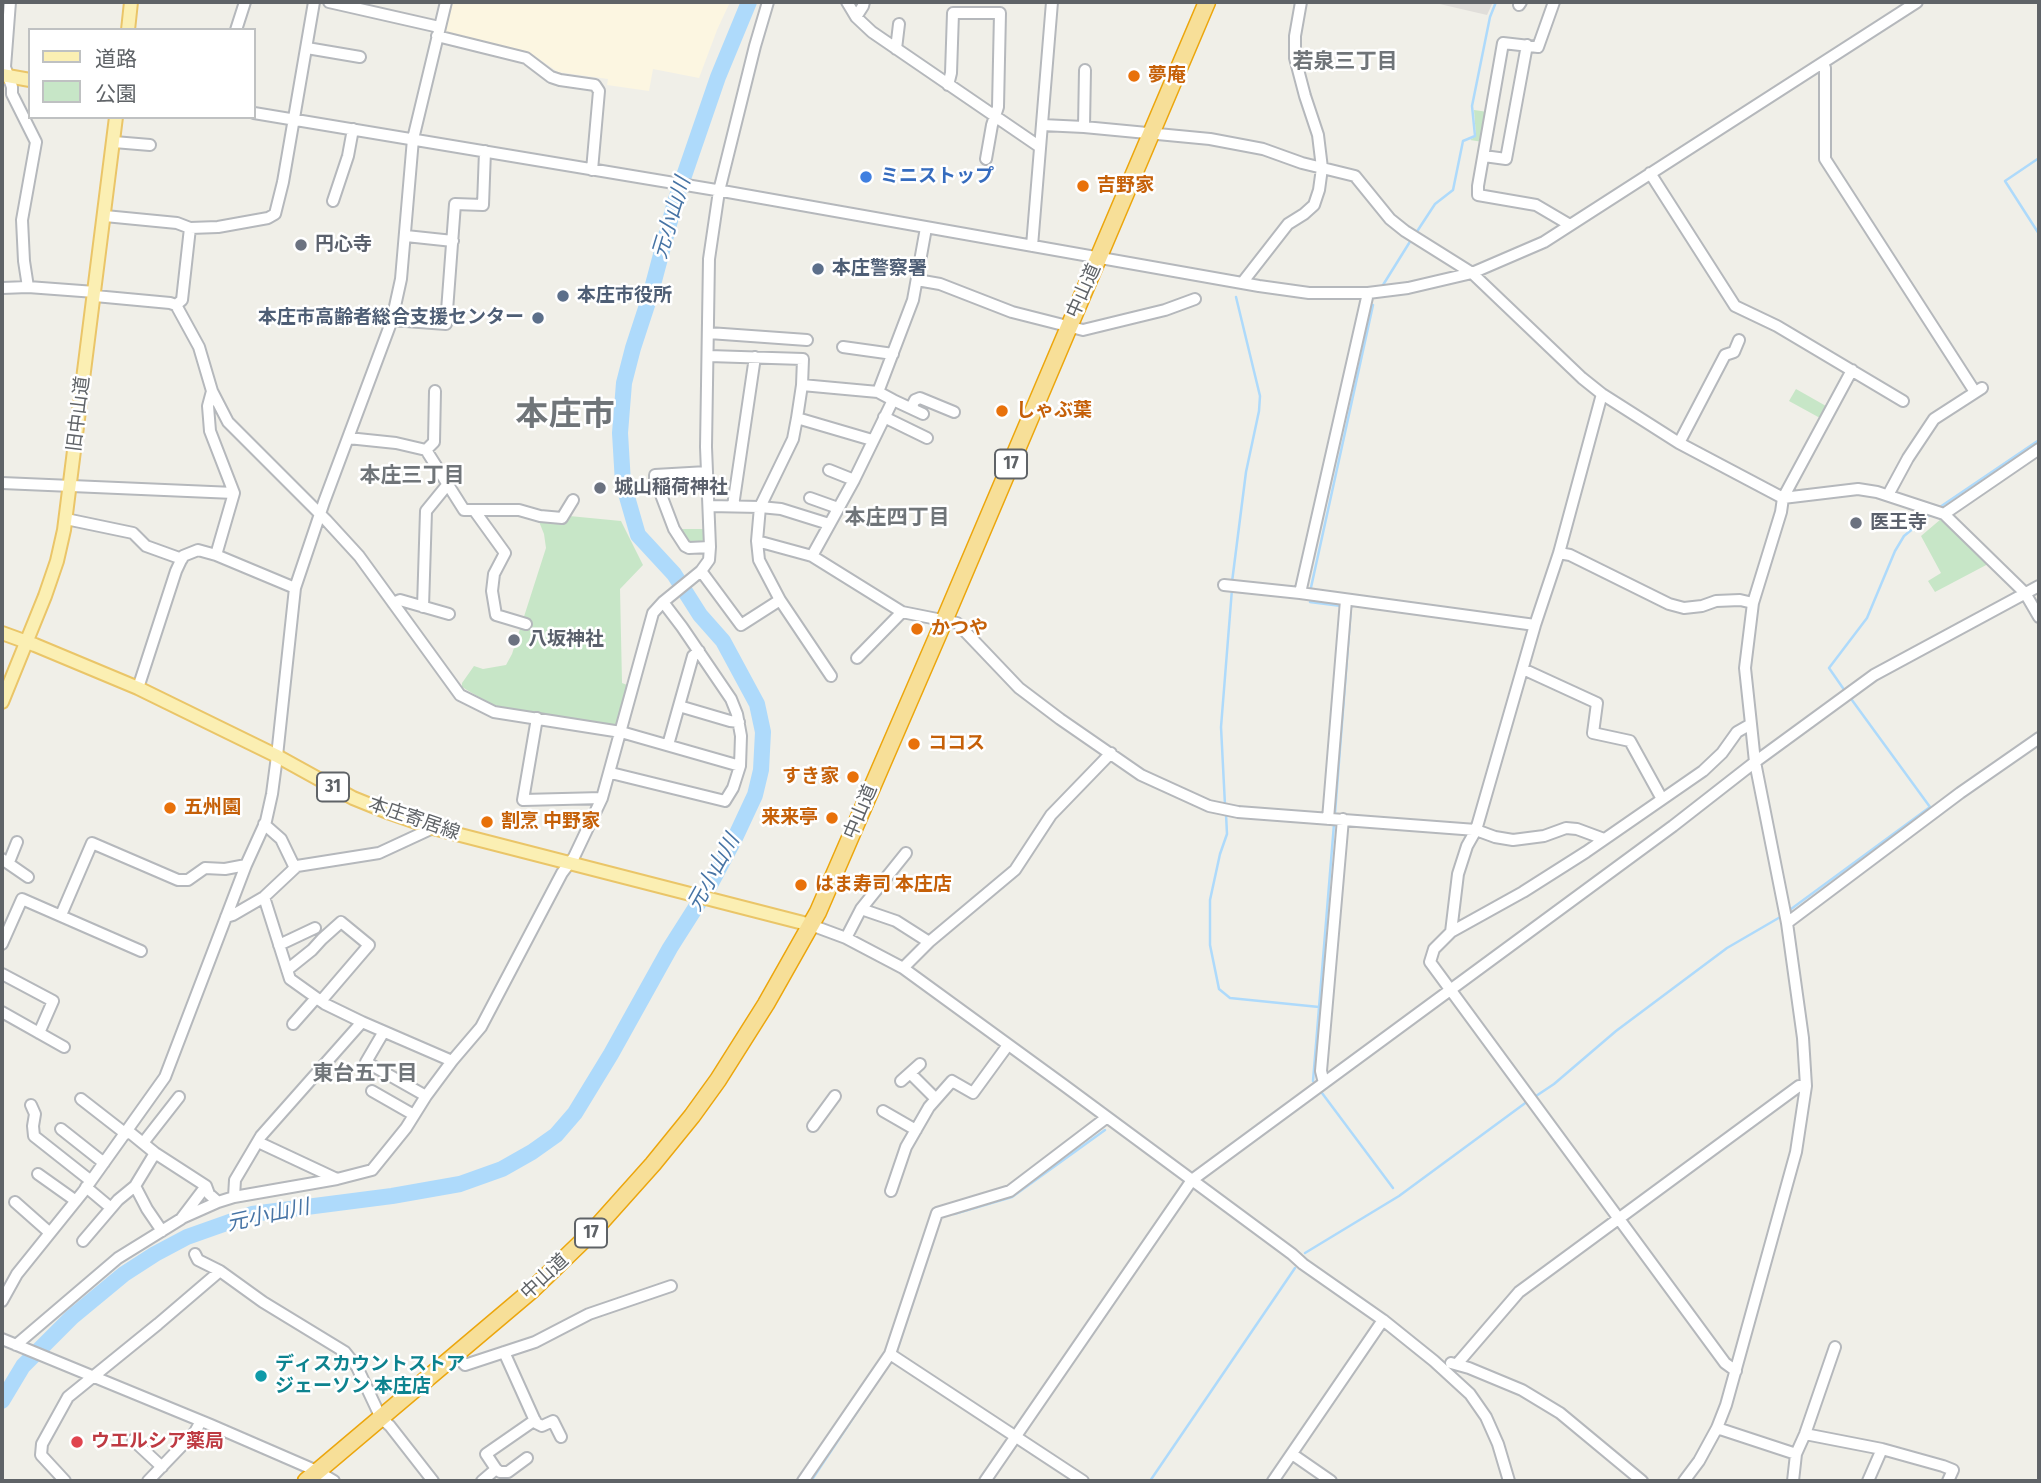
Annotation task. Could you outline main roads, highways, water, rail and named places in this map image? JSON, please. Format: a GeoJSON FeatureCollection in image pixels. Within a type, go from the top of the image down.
{"type":"FeatureCollection","features":[{"type":"Feature","properties":{"kind":"highway","name":"中山道"},"geometry":{"type":"LineString","coordinates":[[323,1479],[381,1418],[532,1290],[594,1230],[653,1164],[718,1080],[766,1004],[811,925],[1208,2]]}},
{"type":"Feature","properties":{"kind":"main road"},"geometry":{"type":"LineString","coordinates":[[128,28],[131,2]]}},
{"type":"Feature","properties":{"kind":"main road"},"geometry":{"type":"LineString","coordinates":[[5,76],[28,80]]}},
{"type":"Feature","properties":{"kind":"main road","name":"旧中山道"},"geometry":{"type":"LineString","coordinates":[[2,702],[45,596],[57,561],[66,519],[116,119]]}},
{"type":"Feature","properties":{"kind":"main road","name":"本庄寄居線"},"geometry":{"type":"LineString","coordinates":[[2,633],[138,688],[277,756],[353,799],[433,828],[811,925]]}},
{"type":"Feature","properties":{"kind":"waterway","name":"元小山川"},"geometry":{"type":"LineString","coordinates":[[2,1401],[23,1366],[72,1317],[124,1274],[187,1237],[252,1214],[392,1196],[460,1184],[502,1169],[556,1135],[575,1113],[670,948],[710,885],[755,795],[761,770],[763,732],[757,704],[723,641],[700,615],[674,574],[638,535],[623,483],[620,433],[624,383],[675,202],[718,77],[749,2]]}},
{"type":"Feature","properties":{"kind":"waterway"},"geometry":{"type":"LineString","coordinates":[[1416,233],[1435,204],[1453,190],[1463,141],[1475,136],[1472,106],[1490,17],[1496,2]]}},
{"type":"Feature","properties":{"kind":"waterway"},"geometry":{"type":"LineString","coordinates":[[2039,158],[2005,181],[2039,234]]}},
{"type":"Feature","properties":{"kind":"waterway"},"geometry":{"type":"LineString","coordinates":[[1383,285],[1411,240]]}},
{"type":"Feature","properties":{"kind":"waterway"},"geometry":{"type":"LineString","coordinates":[[1232,582],[1246,472],[1260,396],[1236,297]]}},
{"type":"Feature","properties":{"kind":"waterway"},"geometry":{"type":"LineString","coordinates":[[1310,592],[1373,305]]}},
{"type":"Feature","properties":{"kind":"waterway"},"geometry":{"type":"LineString","coordinates":[[1937,509],[2039,440]]}},
{"type":"Feature","properties":{"kind":"waterway"},"geometry":{"type":"LineString","coordinates":[[1845,691],[1829,668],[1867,618],[1904,536],[1932,513]]}},
{"type":"Feature","properties":{"kind":"waterway"},"geometry":{"type":"LineString","coordinates":[[1225,805],[1221,727],[1232,589]]}},
{"type":"Feature","properties":{"kind":"waterway"},"geometry":{"type":"LineString","coordinates":[[1310,602],[1341,606]]}},
{"type":"Feature","properties":{"kind":"waterway"},"geometry":{"type":"LineString","coordinates":[[1335,813],[1351,607]]}},
{"type":"Feature","properties":{"kind":"waterway"},"geometry":{"type":"LineString","coordinates":[[1787,912],[1930,807],[1849,696]]}},
{"type":"Feature","properties":{"kind":"waterway"},"geometry":{"type":"LineString","coordinates":[[1226,814],[1227,834],[1210,900],[1210,945],[1219,989],[1230,998],[1319,1007]]}},
{"type":"Feature","properties":{"kind":"waterway"},"geometry":{"type":"LineString","coordinates":[[1313,1081],[1334,824]]}},
{"type":"Feature","properties":{"kind":"waterway"},"geometry":{"type":"LineString","coordinates":[[1533,1098],[1554,1084],[1616,1031],[1727,948],[1782,916]]}},
{"type":"Feature","properties":{"kind":"waterway"},"geometry":{"type":"LineString","coordinates":[[1322,1093],[1393,1188]]}},
{"type":"Feature","properties":{"kind":"waterway"},"geometry":{"type":"LineString","coordinates":[[1305,1253],[1399,1196],[1528,1101]]}},
{"type":"Feature","properties":{"kind":"waterway"},"geometry":{"type":"LineString","coordinates":[[954,1214],[1012,1197],[1105,1130]]}},
{"type":"Feature","properties":{"kind":"waterway"},"geometry":{"type":"LineString","coordinates":[[896,1353],[935,1236]]}},
{"type":"Feature","properties":{"kind":"waterway"},"geometry":{"type":"LineString","coordinates":[[1150,1481],[1295,1268]]}},
{"type":"Feature","properties":{"kind":"waterway"},"geometry":{"type":"LineString","coordinates":[[811,1481],[893,1358]]}},
{"type":"Feature","properties":{"kind":"place","name":"夢庵"},"geometry":{"type":"Point","coordinates":[1134,76]}},
{"type":"Feature","properties":{"kind":"place","name":"ミニストップ"},"geometry":{"type":"Point","coordinates":[866,177]}},
{"type":"Feature","properties":{"kind":"place","name":"吉野家"},"geometry":{"type":"Point","coordinates":[1083,186]}},
{"type":"Feature","properties":{"kind":"place","name":"円心寺"},"geometry":{"type":"Point","coordinates":[301,245]}},
{"type":"Feature","properties":{"kind":"place","name":"本庄警察署"},"geometry":{"type":"Point","coordinates":[818,269]}},
{"type":"Feature","properties":{"kind":"place","name":"本庄市役所"},"geometry":{"type":"Point","coordinates":[563,296]}},
{"type":"Feature","properties":{"kind":"place","name":"本庄市高齢者総合支援センター"},"geometry":{"type":"Point","coordinates":[538,318]}},
{"type":"Feature","properties":{"kind":"place","name":"しゃぶ葉"},"geometry":{"type":"Point","coordinates":[1002,411]}},
{"type":"Feature","properties":{"kind":"place","name":"城山稲荷神社"},"geometry":{"type":"Point","coordinates":[600,488]}},
{"type":"Feature","properties":{"kind":"place","name":"医王寺"},"geometry":{"type":"Point","coordinates":[1856,523]}},
{"type":"Feature","properties":{"kind":"place","name":"かつや"},"geometry":{"type":"Point","coordinates":[917,629]}},
{"type":"Feature","properties":{"kind":"place","name":"八坂神社"},"geometry":{"type":"Point","coordinates":[514,640]}},
{"type":"Feature","properties":{"kind":"place","name":"ココス"},"geometry":{"type":"Point","coordinates":[914,744]}},
{"type":"Feature","properties":{"kind":"place","name":"すき家"},"geometry":{"type":"Point","coordinates":[853,777]}},
{"type":"Feature","properties":{"kind":"place","name":"五州園"},"geometry":{"type":"Point","coordinates":[170,808]}},
{"type":"Feature","properties":{"kind":"place","name":"来来亭"},"geometry":{"type":"Point","coordinates":[832,818]}},
{"type":"Feature","properties":{"kind":"place","name":"割烹 中野家"},"geometry":{"type":"Point","coordinates":[487,822]}},
{"type":"Feature","properties":{"kind":"place","name":"はま寿司 本庄店"},"geometry":{"type":"Point","coordinates":[801,885]}},
{"type":"Feature","properties":{"kind":"place","name":"ディスカウントストア ジェーソン 本庄店"},"geometry":{"type":"Point","coordinates":[261,1376]}},
{"type":"Feature","properties":{"kind":"place","name":"ウエルシア薬局"},"geometry":{"type":"Point","coordinates":[77,1442]}},
{"type":"Feature","properties":{"kind":"district","name":"若泉三丁目"},"geometry":{"type":"Point","coordinates":[1345,62]}},
{"type":"Feature","properties":{"kind":"district","name":"本庄市"},"geometry":{"type":"Point","coordinates":[565,416]}},
{"type":"Feature","properties":{"kind":"district","name":"本庄三丁目"},"geometry":{"type":"Point","coordinates":[412,476]}},
{"type":"Feature","properties":{"kind":"district","name":"本庄四丁目"},"geometry":{"type":"Point","coordinates":[897,518]}},
{"type":"Feature","properties":{"kind":"district","name":"東台五丁目"},"geometry":{"type":"Point","coordinates":[365,1074]}}]}
